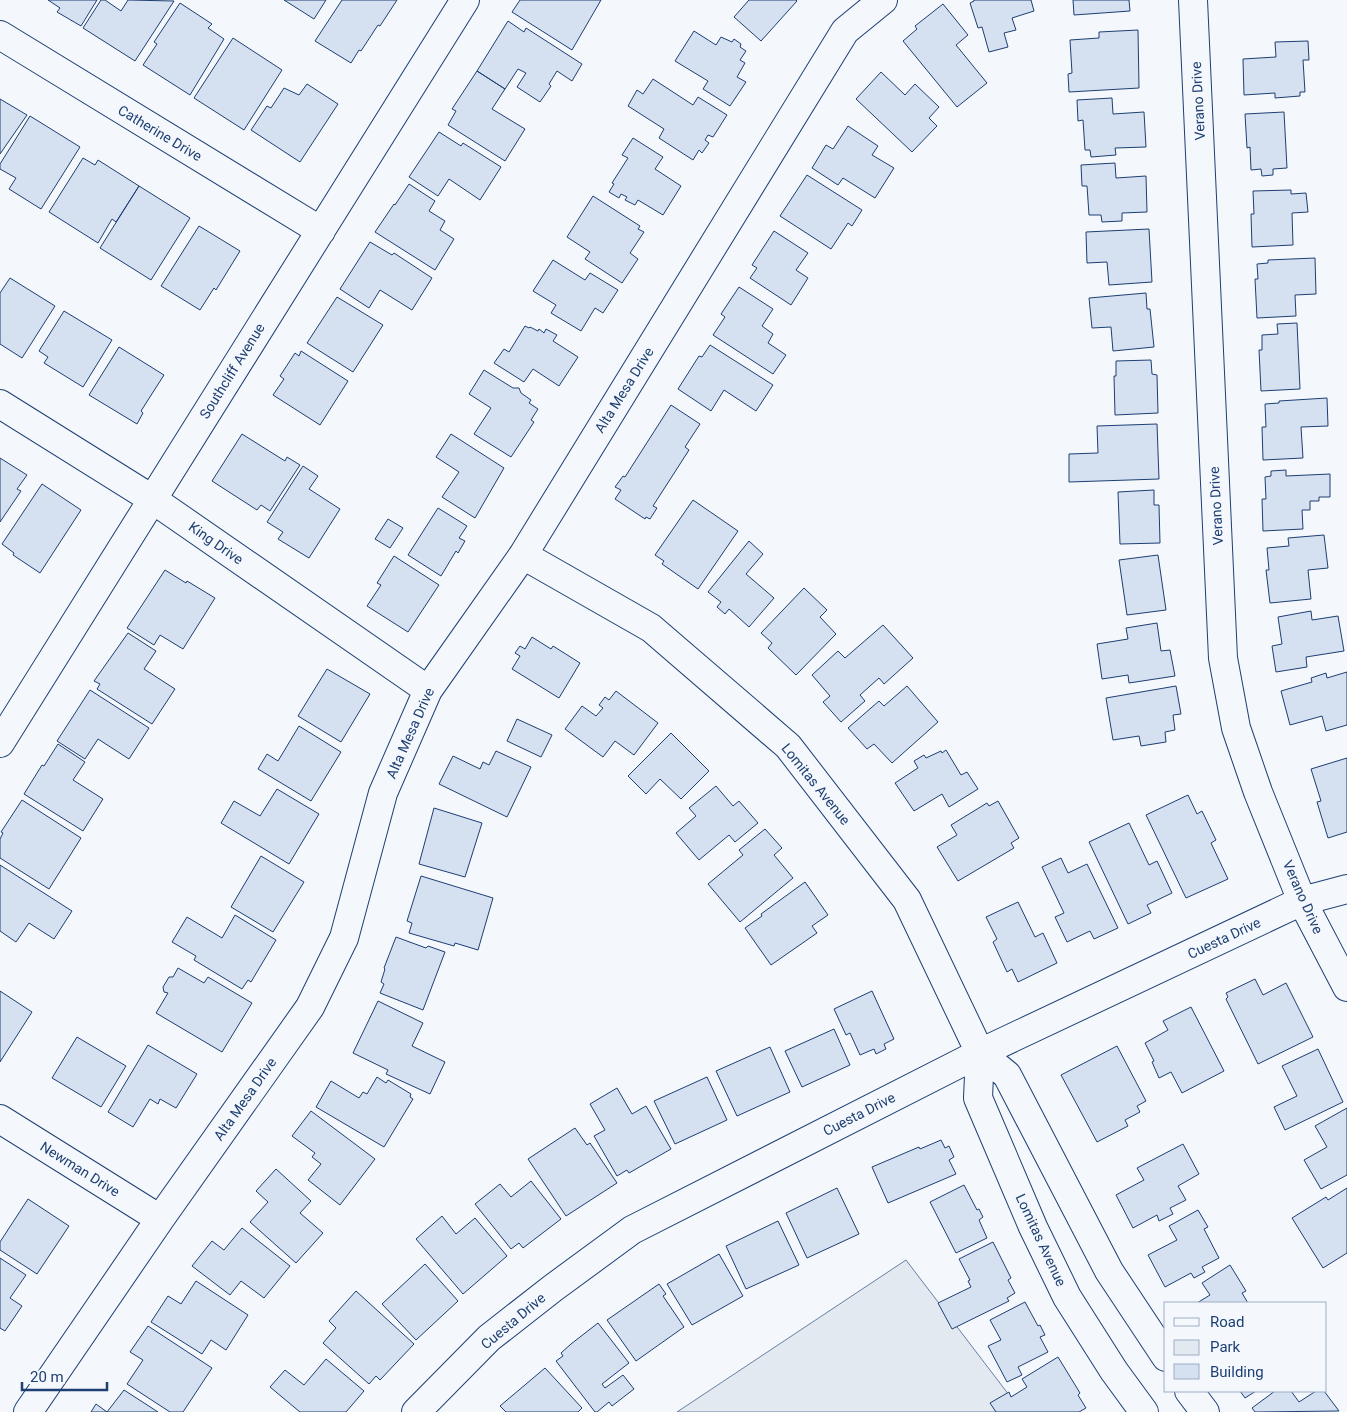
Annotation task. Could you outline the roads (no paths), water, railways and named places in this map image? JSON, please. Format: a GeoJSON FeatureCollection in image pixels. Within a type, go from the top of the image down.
{"type":"FeatureCollection","features":[{"type":"Feature","properties":{"kind":"street","name":"Southcliff Avenue"},"geometry":{"type":"LineString","coordinates":[[0,743],[466,0]]}},
{"type":"Feature","properties":{"kind":"street","name":"Alta Mesa Drive"},"geometry":{"type":"LineString","coordinates":[[28,1412],[160,1219],[310,1007],[344,938],[383,793],[428,690],[522,555],[845,31],[883,0]]}},
{"type":"Feature","properties":{"kind":"street","name":"Verano Drive"},"geometry":{"type":"LineString","coordinates":[[1193,0],[1223,658],[1236,728],[1258,792],[1302,901],[1347,987]]}},
{"type":"Feature","properties":{"kind":"street","name":"Catherine Drive"},"geometry":{"type":"LineString","coordinates":[[0,35],[321,231]]}},
{"type":"Feature","properties":{"kind":"street","name":"King Drive"},"geometry":{"type":"LineString","coordinates":[[0,404],[152,499],[428,690]]}},
{"type":"Feature","properties":{"kind":"street","name":"Lomitas Avenue"},"geometry":{"type":"LineString","coordinates":[[522,555],[651,628],[788,746],[907,900],[980,1053],[1007,1075],[1109,1271],[1164,1354]]}},
{"type":"Feature","properties":{"kind":"street","name":"Cuesta Drive"},"geometry":{"type":"LineString","coordinates":[[416,1412],[489,1338],[632,1230],[980,1053],[1302,901],[1347,889]]}},
{"type":"Feature","properties":{"kind":"street","name":"Lomitas Avenue"},"geometry":{"type":"LineString","coordinates":[[980,1053],[978,1098],[1033,1227],[1067,1297],[1114,1371],[1144,1412]]}},
{"type":"Feature","properties":{"kind":"street","name":"Newman Drive"},"geometry":{"type":"LineString","coordinates":[[0,1119],[160,1219]]}},
{"type":"Feature","properties":{"kind":"street"},"geometry":{"type":"LineString","coordinates":[[1190,1392],[1205,1412]]}}]}
